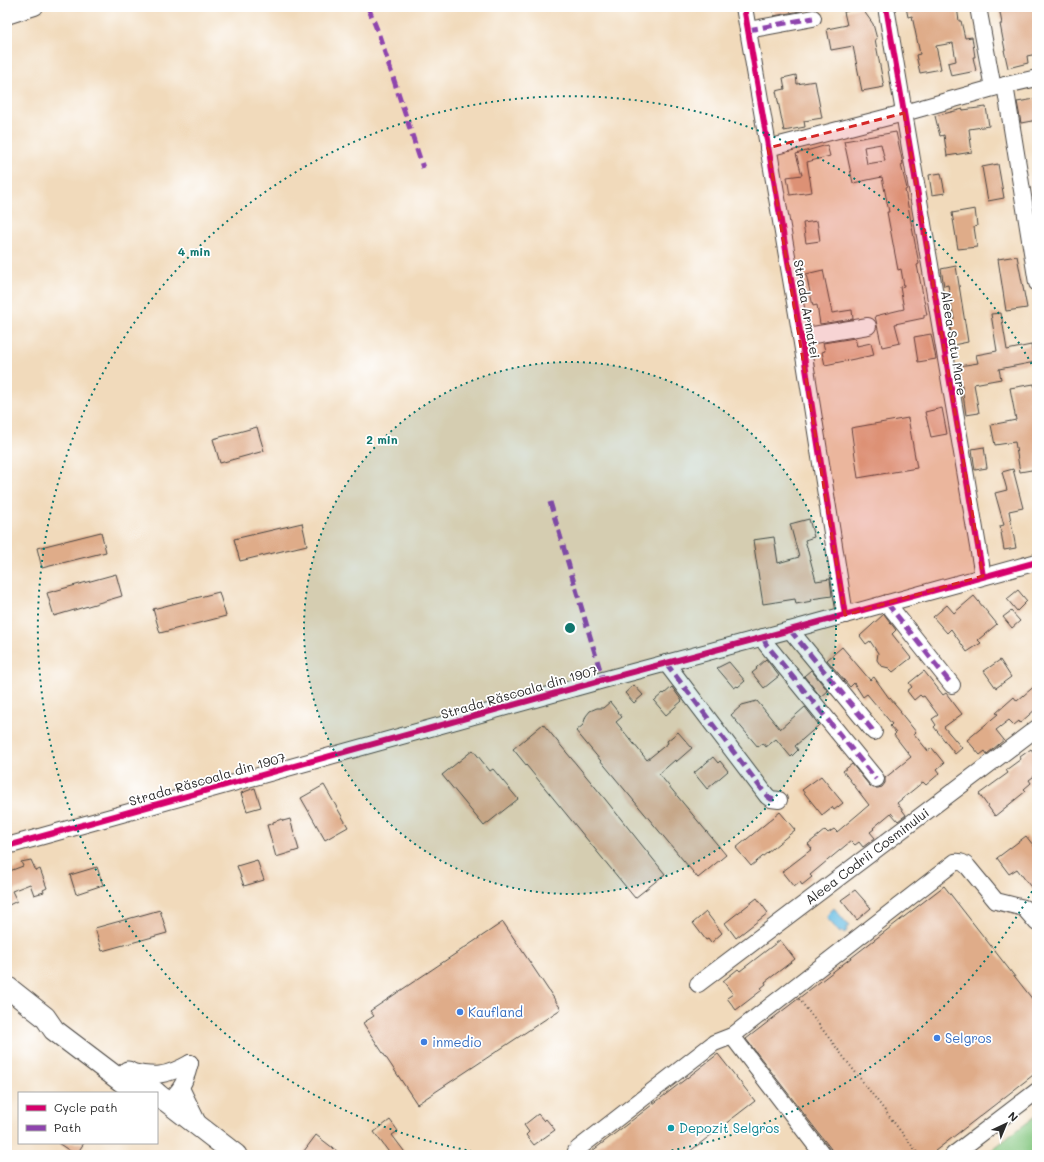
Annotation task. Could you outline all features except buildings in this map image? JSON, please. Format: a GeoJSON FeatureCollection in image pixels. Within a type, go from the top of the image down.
{"type":"FeatureCollection","features":[{"type":"Feature","properties":{"kind":"main road"},"geometry":{"type":"LineString","coordinates":[[7,987],[45,1016],[60,1021],[154,1092]]}},
{"type":"Feature","properties":{"kind":"main road"},"geometry":{"type":"LineString","coordinates":[[45,1016],[54,1030],[136,1092]]}},
{"type":"Feature","properties":{"kind":"main road"},"geometry":{"type":"LineString","coordinates":[[162,1098],[236,1155]]}},
{"type":"Feature","properties":{"kind":"main road"},"geometry":{"type":"LineString","coordinates":[[162,1098],[218,1155]]}},
{"type":"Feature","properties":{"kind":"street"},"geometry":{"type":"LineString","coordinates":[[7,16],[35,7]]}},
{"type":"Feature","properties":{"kind":"street","name":"Strada Armatei"},"geometry":{"type":"LineString","coordinates":[[744,7],[801,337],[845,615]]}},
{"type":"Feature","properties":{"kind":"street","name":"Aleea Satu Mare"},"geometry":{"type":"LineString","coordinates":[[886,7],[982,576]]}},
{"type":"Feature","properties":{"kind":"street"},"geometry":{"type":"LineString","coordinates":[[978,7],[999,87],[1037,283]]}},
{"type":"Feature","properties":{"kind":"street"},"geometry":{"type":"LineString","coordinates":[[748,30],[813,18]]}},
{"type":"Feature","properties":{"kind":"street"},"geometry":{"type":"LineString","coordinates":[[768,148],[1037,78]]}},
{"type":"Feature","properties":{"kind":"street"},"geometry":{"type":"LineString","coordinates":[[801,337],[868,326]]}},
{"type":"Feature","properties":{"kind":"street","name":"Strada Răscoala din 1907"},"geometry":{"type":"LineString","coordinates":[[7,846],[666,663],[763,638],[982,576],[1035,565]]}},
{"type":"Feature","properties":{"kind":"street"},"geometry":{"type":"LineString","coordinates":[[887,603],[952,685]]}},
{"type":"Feature","properties":{"kind":"street"},"geometry":{"type":"LineString","coordinates":[[790,630],[874,732]]}},
{"type":"Feature","properties":{"kind":"street"},"geometry":{"type":"LineString","coordinates":[[763,638],[766,644],[876,778]]}},
{"type":"Feature","properties":{"kind":"street"},"geometry":{"type":"LineString","coordinates":[[666,663],[767,796],[771,799],[779,800]]}},
{"type":"Feature","properties":{"kind":"street","name":"Aleea Codrii Cosminului"},"geometry":{"type":"LineString","coordinates":[[698,984],[1037,728]]}},
{"type":"Feature","properties":{"kind":"street"},"geometry":{"type":"LineString","coordinates":[[575,1155],[579,1148],[714,1042],[732,1036],[955,862],[960,861],[964,863],[996,901],[1024,908],[1037,923]]}},
{"type":"Feature","properties":{"kind":"street"},"geometry":{"type":"LineString","coordinates":[[732,1036],[823,1155]]}},
{"type":"Feature","properties":{"kind":"street"},"geometry":{"type":"LineString","coordinates":[[127,1071],[146,1075],[162,1075],[190,1063],[187,1075],[162,1098]]}},
{"type":"Feature","properties":{"kind":"street"},"geometry":{"type":"LineString","coordinates":[[953,1155],[1037,1091]]}},
{"type":"Feature","properties":{"kind":"path"},"geometry":{"type":"LineString","coordinates":[[792,989],[919,1155]]}},
{"type":"Feature","properties":{"kind":"highlighted area"},"geometry":{"type":"Polygon","coordinates":[[[904,113],[983,576],[845,615],[768,148],[904,113]]]}},
{"type":"Feature","properties":{"kind":"green space"},"geometry":{"type":"Polygon","coordinates":[[[1037,1115],[1037,1155],[985,1155],[1037,1115]]]}},
{"type":"Feature","properties":{"kind":"water"},"geometry":{"type":"Polygon","coordinates":[[[834,908],[849,926],[846,928],[847,930],[845,933],[843,931],[840,933],[827,918],[828,914],[834,908]]]}},
{"type":"Feature","properties":{"kind":"marked path"},"geometry":{"type":"LineString","coordinates":[[368,7],[378,32],[423,168]]}},
{"type":"Feature","properties":{"kind":"marked path"},"geometry":{"type":"LineString","coordinates":[[748,30],[813,18]]}},
{"type":"Feature","properties":{"kind":"marked path"},"geometry":{"type":"LineString","coordinates":[[550,502],[603,680]]}},
{"type":"Feature","properties":{"kind":"marked path"},"geometry":{"type":"LineString","coordinates":[[887,603],[952,685]]}},
{"type":"Feature","properties":{"kind":"marked path"},"geometry":{"type":"LineString","coordinates":[[790,630],[874,732]]}},
{"type":"Feature","properties":{"kind":"marked path"},"geometry":{"type":"LineString","coordinates":[[763,637],[766,644],[876,779]]}},
{"type":"Feature","properties":{"kind":"marked path"},"geometry":{"type":"LineString","coordinates":[[666,663],[767,796],[771,799],[779,800]]}},
{"type":"Feature","properties":{"kind":"cycle path"},"geometry":{"type":"LineString","coordinates":[[744,7],[801,337],[845,615]]}},
{"type":"Feature","properties":{"kind":"cycle path"},"geometry":{"type":"LineString","coordinates":[[886,7],[983,576]]}},
{"type":"Feature","properties":{"kind":"cycle path"},"geometry":{"type":"LineString","coordinates":[[7,846],[603,680],[1037,562]]}},
{"type":"Feature","properties":{"kind":"place","name":"Kaufland"},"geometry":{"type":"Point","coordinates":[460,1012]}},
{"type":"Feature","properties":{"kind":"place","name":"Selgros"},"geometry":{"type":"Point","coordinates":[937,1038]}},
{"type":"Feature","properties":{"kind":"place","name":"inmedio"},"geometry":{"type":"Point","coordinates":[424,1042]}},
{"type":"Feature","properties":{"kind":"place","name":"Depozit Selgros"},"geometry":{"type":"Point","coordinates":[671,1128]}}]}
